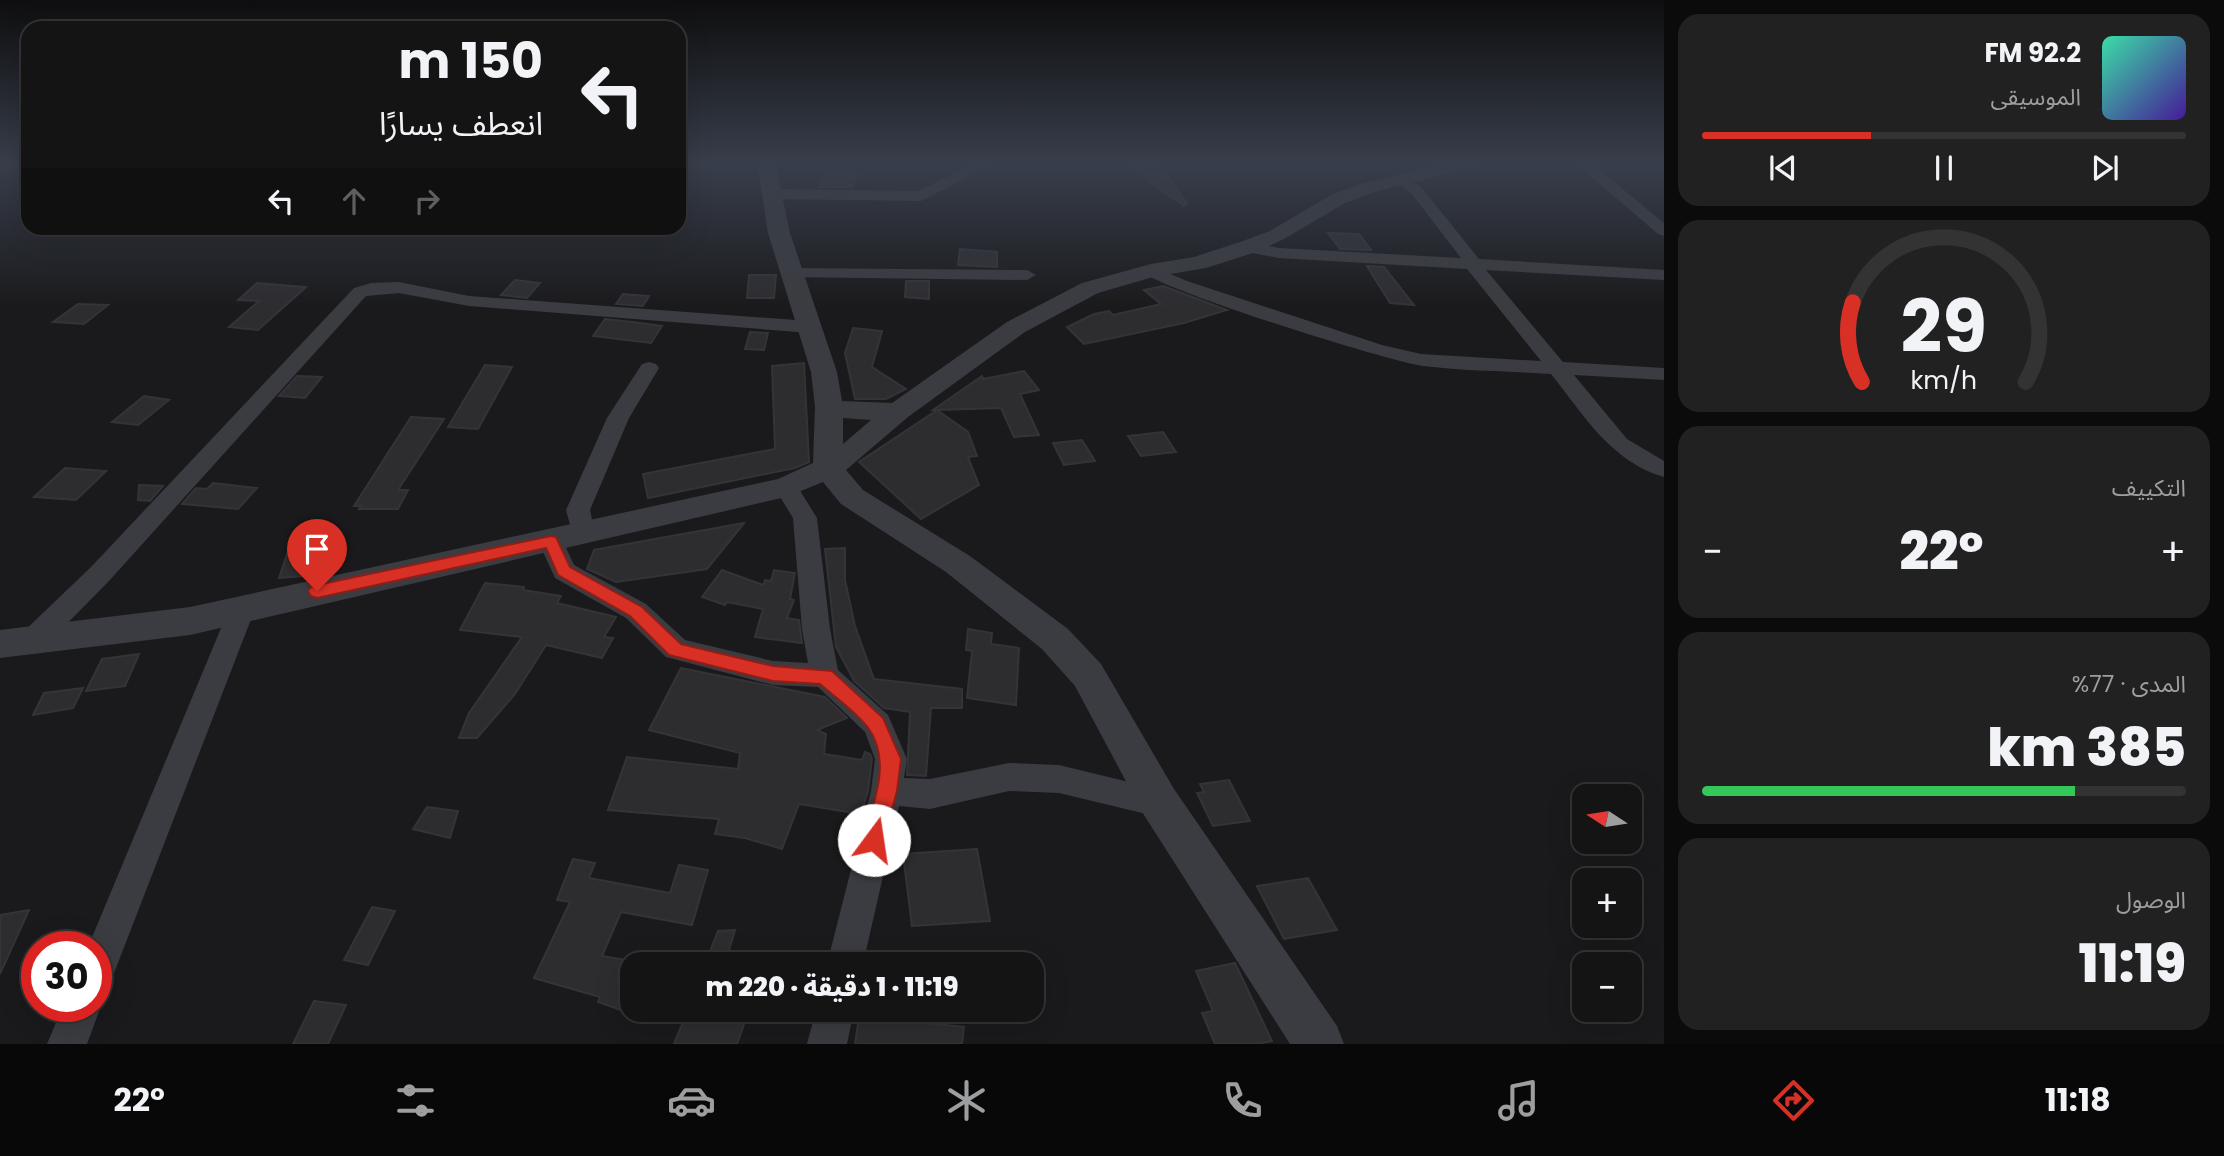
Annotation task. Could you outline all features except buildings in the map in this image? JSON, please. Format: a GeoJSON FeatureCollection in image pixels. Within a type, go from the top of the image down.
{"type":"FeatureCollection","features":[{"type":"Feature","properties":{"kind":"street"},"geometry":{"type":"LineString","coordinates":[[775,211],[779,233],[824,372],[828,407],[828,468],[852,497],[958,564],[1055,639],[1088,675],[1159,802],[1319,1044]]}},
{"type":"Feature","properties":{"kind":"street"},"geometry":{"type":"LineString","coordinates":[[0,644],[190,621],[786,487],[828,468],[853,451],[898,411],[1016,327],[1056,304],[1090,288],[1151,271],[1198,263],[1248,247],[1277,235],[1318,211]]}},
{"type":"Feature","properties":{"kind":"street"},"geometry":{"type":"LineString","coordinates":[[1432,211],[1619,444],[1648,463],[1664,469]]}},
{"type":"Feature","properties":{"kind":"street"},"geometry":{"type":"LineString","coordinates":[[1640,211],[1664,231]]}},
{"type":"Feature","properties":{"kind":"street"},"geometry":{"type":"LineString","coordinates":[[1248,247],[1279,253],[1664,275]]}},
{"type":"Feature","properties":{"kind":"street"},"geometry":{"type":"LineString","coordinates":[[1151,271],[1181,285],[1376,349],[1422,360],[1664,374]]}},
{"type":"Feature","properties":{"kind":"street"},"geometry":{"type":"LineString","coordinates":[[792,273],[1027,275]]}},
{"type":"Feature","properties":{"kind":"street"},"geometry":{"type":"LineString","coordinates":[[32,640],[100,574],[360,292],[372,286],[469,300],[810,327]]}},
{"type":"Feature","properties":{"kind":"street"},"geometry":{"type":"LineString","coordinates":[[583,534],[578,510],[618,418],[649,368]]}},
{"type":"Feature","properties":{"kind":"street"},"geometry":{"type":"LineString","coordinates":[[828,407],[856,412],[898,411]]}},
{"type":"Feature","properties":{"kind":"street"},"geometry":{"type":"LineString","coordinates":[[786,487],[805,518],[816,629],[825,676],[877,724],[891,759],[887,791],[848,952]]}},
{"type":"Feature","properties":{"kind":"street"},"geometry":{"type":"LineString","coordinates":[[551,541],[564,571],[636,611],[676,649],[773,674],[825,676]]}},
{"type":"Feature","properties":{"kind":"street"},"geometry":{"type":"LineString","coordinates":[[112,932],[242,609]]}},
{"type":"Feature","properties":{"kind":"street"},"geometry":{"type":"LineString","coordinates":[[887,791],[930,794],[1009,777],[1059,779],[1159,802]]}},
{"type":"Feature","properties":{"kind":"street"},"geometry":{"type":"LineString","coordinates":[[67,1044],[76,1022]]}},
{"type":"Feature","properties":{"kind":"street"},"geometry":{"type":"LineString","coordinates":[[827,1044],[832,1022]]}},
{"type":"Feature","properties":{"kind":"route"},"geometry":{"type":"LineString","coordinates":[[317,591],[551,541],[564,571],[636,611],[676,649],[773,674],[825,676],[877,724],[891,759],[887,791],[874,840]]}}]}
